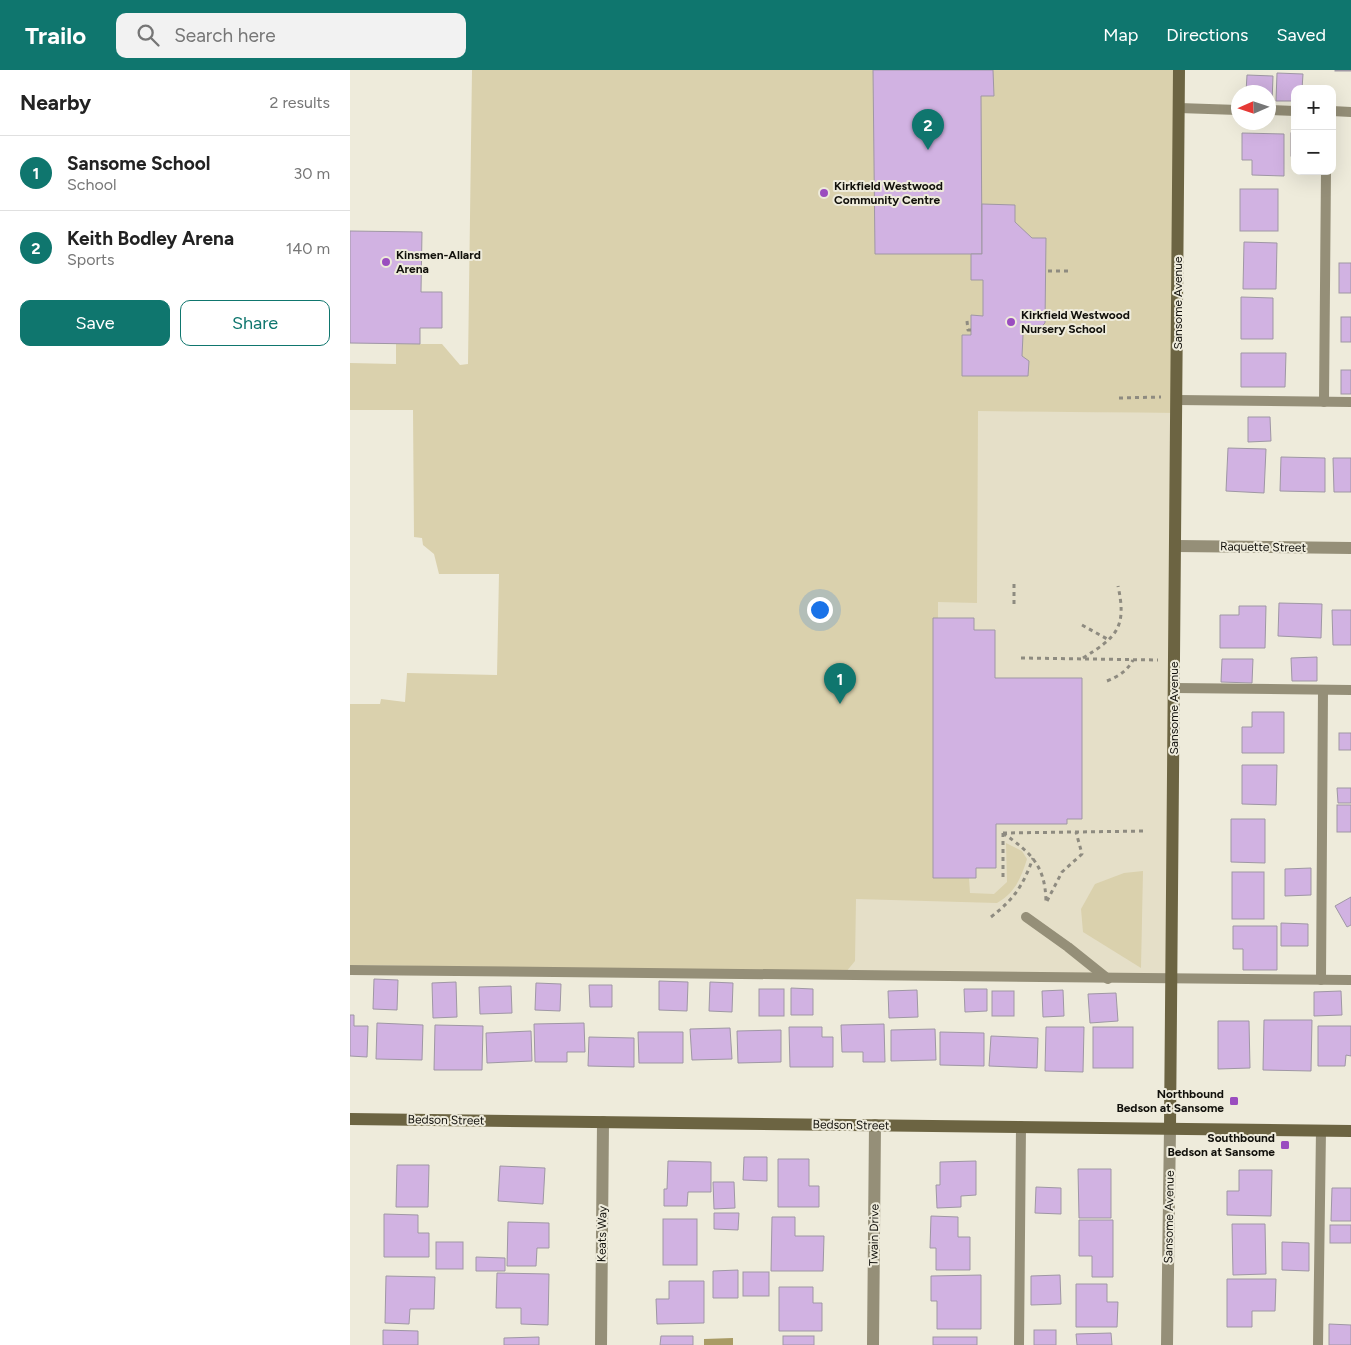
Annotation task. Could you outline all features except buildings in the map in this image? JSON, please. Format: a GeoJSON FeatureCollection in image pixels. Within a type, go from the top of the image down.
{"type":"FeatureCollection","features":[{"type":"Feature","properties":{"kind":"street","name":"Sansome Avenue"},"geometry":{"type":"LineString","coordinates":[[1167,1345],[1179,70]]}},
{"type":"Feature","properties":{"kind":"street","name":"Raquette Street"},"geometry":{"type":"LineString","coordinates":[[1176,546],[1351,548]]}},
{"type":"Feature","properties":{"kind":"street","name":"Bedson Street"},"geometry":{"type":"LineString","coordinates":[[350,1119],[1351,1131]]}},
{"type":"Feature","properties":{"kind":"street","name":"Keats Way"},"geometry":{"type":"LineString","coordinates":[[601,1345],[603,1122]]}},
{"type":"Feature","properties":{"kind":"street","name":"Twain Drive"},"geometry":{"type":"LineString","coordinates":[[873,1345],[875,1125]]}},
{"type":"Feature","properties":{"kind":"lane"},"geometry":{"type":"LineString","coordinates":[[1179,108],[1231,110]]}},
{"type":"Feature","properties":{"kind":"lane"},"geometry":{"type":"LineString","coordinates":[[1276,110],[1291,111]]}},
{"type":"Feature","properties":{"kind":"lane"},"geometry":{"type":"LineString","coordinates":[[1336,111],[1351,112]]}},
{"type":"Feature","properties":{"kind":"lane"},"geometry":{"type":"LineString","coordinates":[[1324,402],[1326,175]]}},
{"type":"Feature","properties":{"kind":"lane"},"geometry":{"type":"LineString","coordinates":[[1177,398],[1351,402]]}},
{"type":"Feature","properties":{"kind":"lane"},"geometry":{"type":"LineString","coordinates":[[1174,688],[1351,690]]}},
{"type":"Feature","properties":{"kind":"lane"},"geometry":{"type":"LineString","coordinates":[[1321,980],[1323,690]]}},
{"type":"Feature","properties":{"kind":"lane"},"geometry":{"type":"LineString","coordinates":[[1026,917],[1108,979]]}},
{"type":"Feature","properties":{"kind":"lane"},"geometry":{"type":"LineString","coordinates":[[350,970],[1351,980]]}},
{"type":"Feature","properties":{"kind":"lane"},"geometry":{"type":"LineString","coordinates":[[1019,1345],[1021,1126]]}},
{"type":"Feature","properties":{"kind":"lane"},"geometry":{"type":"LineString","coordinates":[[1318,1345],[1321,1130]]}},
{"type":"Feature","properties":{"kind":"path"},"geometry":{"type":"LineString","coordinates":[[1048,271],[1069,271]]}},
{"type":"Feature","properties":{"kind":"path"},"geometry":{"type":"LineString","coordinates":[[967,321],[968,330],[971,330]]}},
{"type":"Feature","properties":{"kind":"path"},"geometry":{"type":"LineString","coordinates":[[1037,331],[1043,335]]}},
{"type":"Feature","properties":{"kind":"path"},"geometry":{"type":"LineString","coordinates":[[1119,398],[1177,398]]}},
{"type":"Feature","properties":{"kind":"path"},"geometry":{"type":"LineString","coordinates":[[1014,583],[1014,604]]}},
{"type":"Feature","properties":{"kind":"path"},"geometry":{"type":"LineString","coordinates":[[1083,659],[1109,640],[1122,619],[1123,608],[1118,586]]}},
{"type":"Feature","properties":{"kind":"path"},"geometry":{"type":"LineString","coordinates":[[1082,624],[1109,640]]}},
{"type":"Feature","properties":{"kind":"path"},"geometry":{"type":"LineString","coordinates":[[1021,658],[1174,660]]}},
{"type":"Feature","properties":{"kind":"path"},"geometry":{"type":"LineString","coordinates":[[1107,681],[1119,676],[1129,667],[1133,660]]}},
{"type":"Feature","properties":{"kind":"path"},"geometry":{"type":"LineString","coordinates":[[1003,833],[1146,831]]}},
{"type":"Feature","properties":{"kind":"path"},"geometry":{"type":"LineString","coordinates":[[1003,833],[1040,866],[1046,883],[1046,901],[1062,872],[1082,854],[1076,832]]}},
{"type":"Feature","properties":{"kind":"path"},"geometry":{"type":"LineString","coordinates":[[1003,833],[1003,878]]}},
{"type":"Feature","properties":{"kind":"path"},"geometry":{"type":"LineString","coordinates":[[990,917],[1011,901],[1024,881],[1033,858]]}},
{"type":"Feature","properties":{"kind":"shaded area"},"geometry":{"type":"Polygon","coordinates":[[[472,70],[1179,70],[1177,413],[978,411],[977,603],[938,602],[938,618],[933,618],[933,878],[969,878],[970,893],[994,894],[1007,882],[1006,843],[1022,851],[1027,859],[1013,890],[997,903],[856,899],[855,961],[846,972],[350,965],[350,704],[380,704],[381,699],[405,702],[407,673],[497,675],[499,574],[439,574],[434,554],[423,545],[422,538],[414,537],[413,410],[350,410],[350,363],[396,364],[396,344],[442,344],[460,365],[468,364],[472,70]]]}},
{"type":"Feature","properties":{"kind":"shaded area"},"geometry":{"type":"Polygon","coordinates":[[[839,409],[1177,413],[1171,979],[508,972],[839,409]]]}},
{"type":"Feature","properties":{"kind":"shaded area"},"geometry":{"type":"Polygon","coordinates":[[[1143,871],[1141,968],[1083,932],[1081,909],[1095,884],[1124,873],[1143,871]]]}},
{"type":"Feature","properties":{"kind":"shaded area"},"geometry":{"type":"Polygon","coordinates":[[[733,1338],[733,1345],[704,1345],[704,1339],[733,1338]]]}},
{"type":"Feature","properties":{"kind":"place","name":"Keith Bodley Arena"},"geometry":{"type":"Point","coordinates":[928,150]}},
{"type":"Feature","properties":{"kind":"place","name":"Kirkfield Westwood Community Centre"},"geometry":{"type":"Point","coordinates":[824,193]}},
{"type":"Feature","properties":{"kind":"place","name":"Kinsmen-Allard Arena"},"geometry":{"type":"Point","coordinates":[386,262]}},
{"type":"Feature","properties":{"kind":"place","name":"Kirkfield Westwood Nursery School"},"geometry":{"type":"Point","coordinates":[1011,322]}},
{"type":"Feature","properties":{"kind":"place","name":"Sansome School"},"geometry":{"type":"Point","coordinates":[840,704]}},
{"type":"Feature","properties":{"kind":"place","name":"Northbound Bedson at Sansome"},"geometry":{"type":"Point","coordinates":[1234,1101]}},
{"type":"Feature","properties":{"kind":"place","name":"Southbound Bedson at Sansome"},"geometry":{"type":"Point","coordinates":[1285,1145]}}]}
